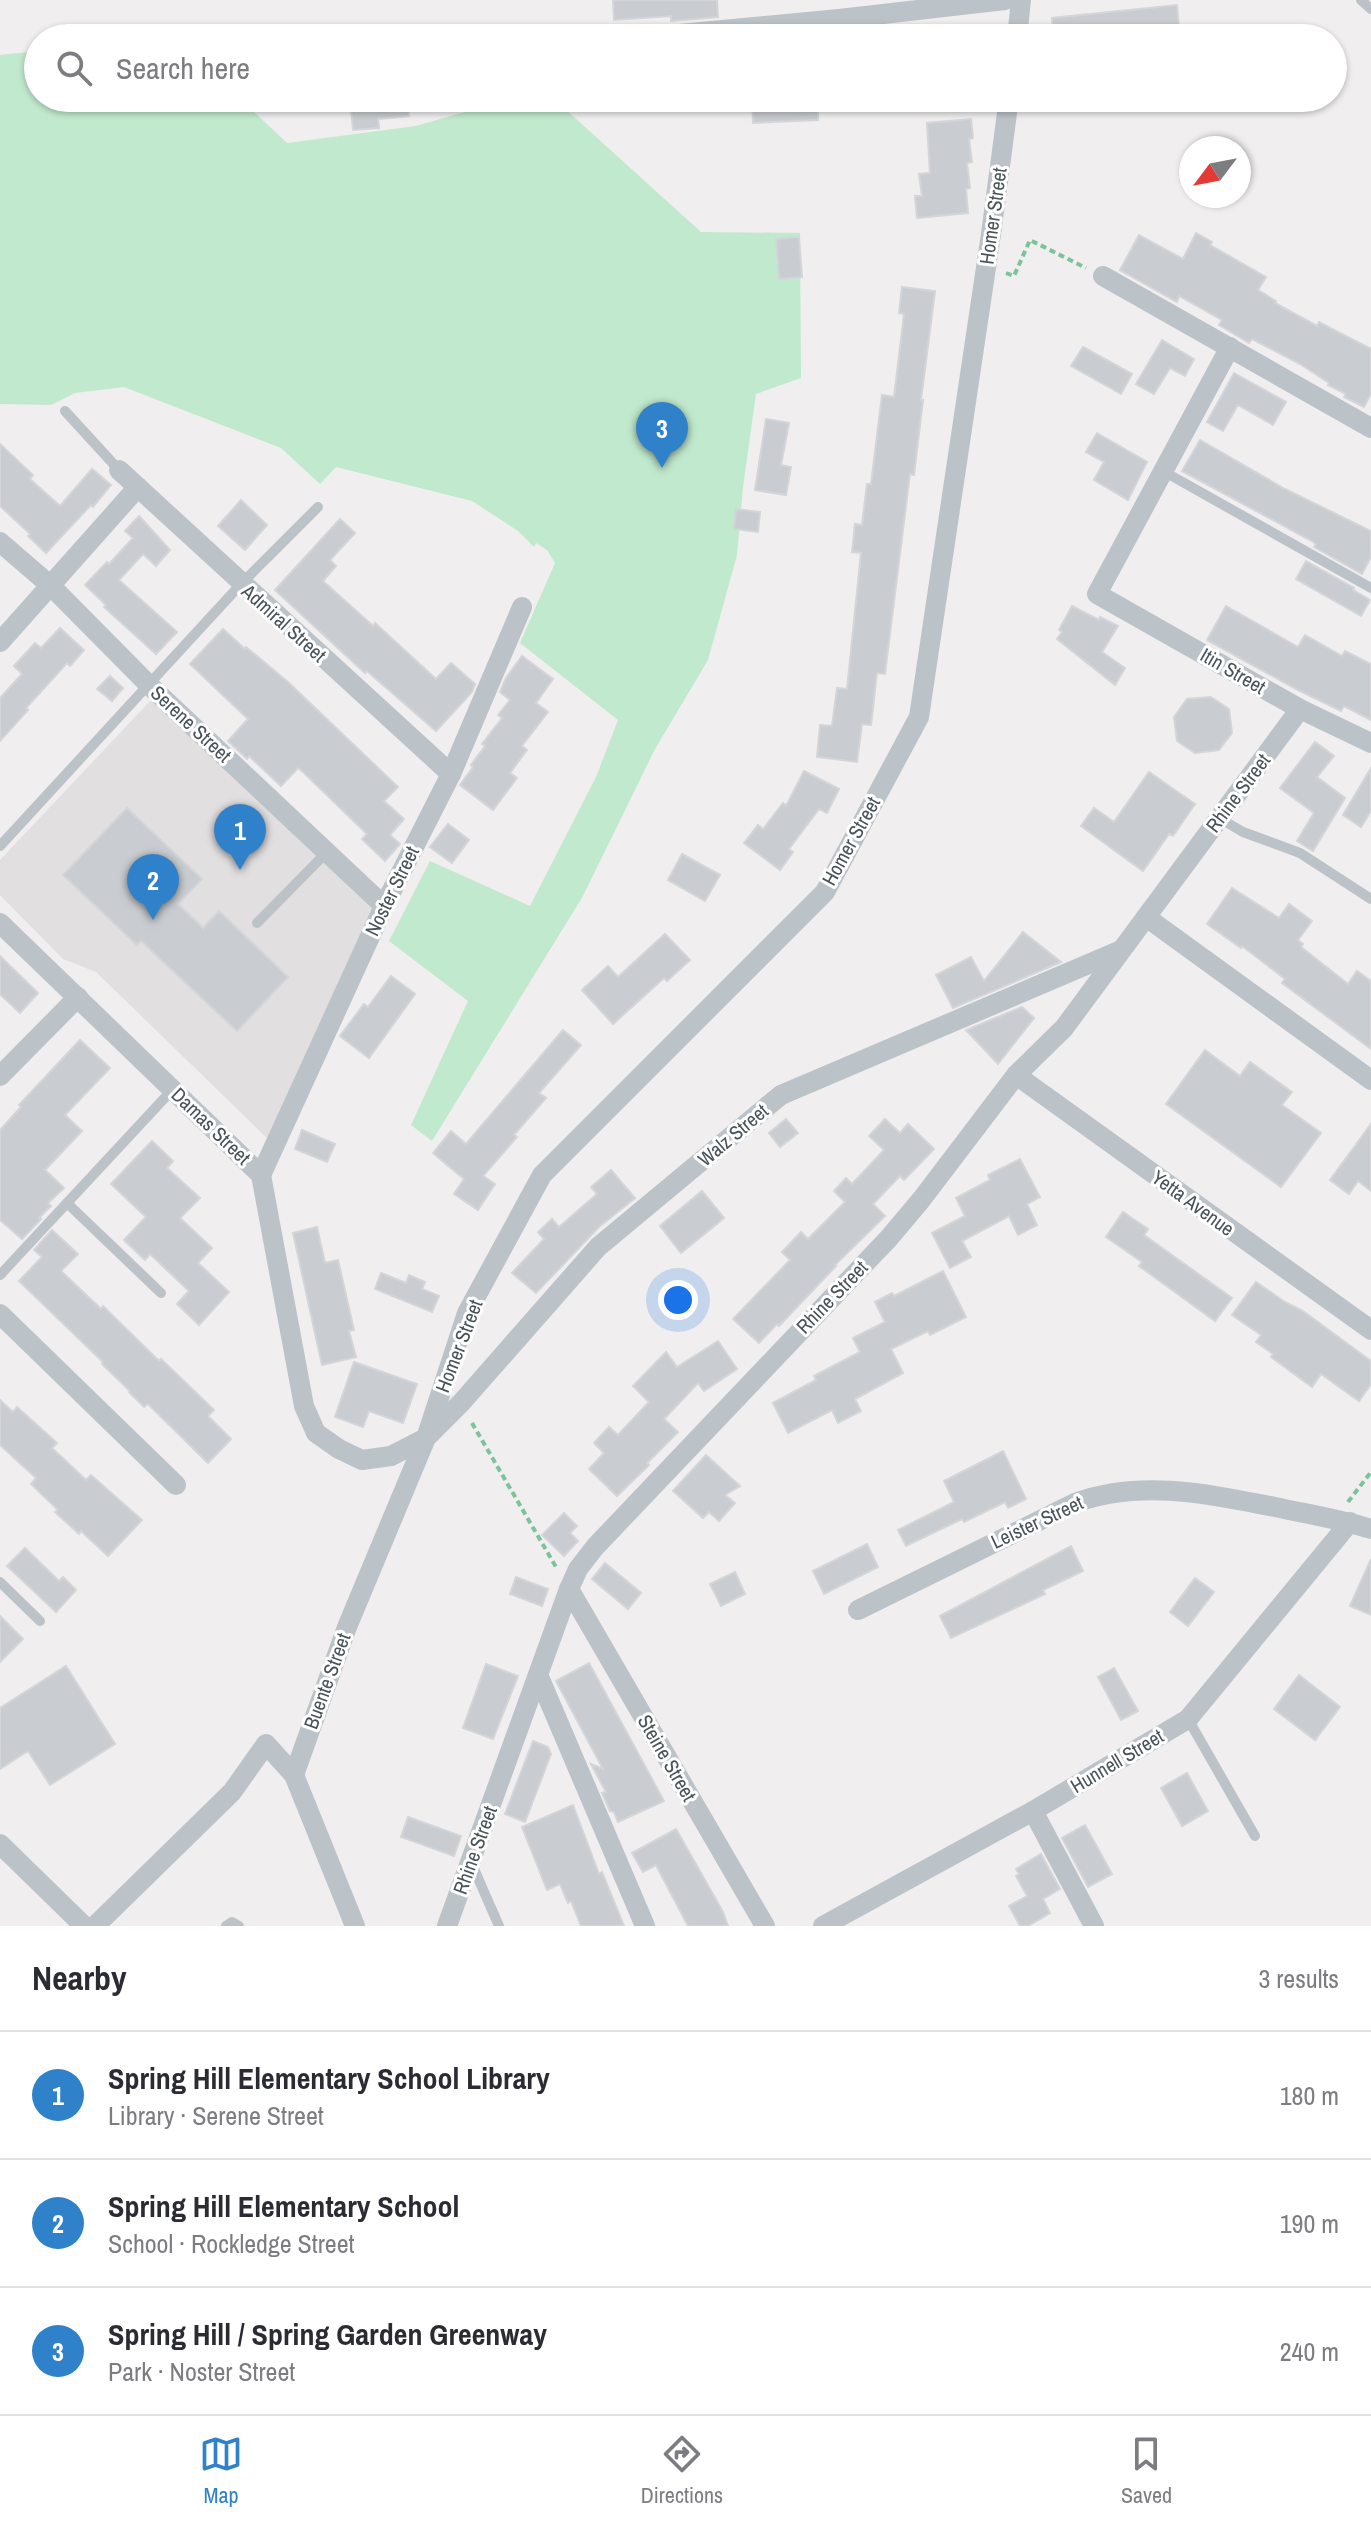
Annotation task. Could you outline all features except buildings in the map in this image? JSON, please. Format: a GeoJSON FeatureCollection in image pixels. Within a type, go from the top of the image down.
{"type":"FeatureCollection","features":[{"type":"Feature","properties":{"kind":"street"},"geometry":{"type":"LineString","coordinates":[[738,24],[839,10],[1005,0]]}},
{"type":"Feature","properties":{"kind":"street"},"geometry":{"type":"LineString","coordinates":[[1018,24],[1021,0]]}},
{"type":"Feature","properties":{"kind":"street","name":"Homer Street"},"geometry":{"type":"LineString","coordinates":[[426,1438],[467,1313],[542,1175],[825,892],[919,717],[1007,112]]}},
{"type":"Feature","properties":{"kind":"street"},"geometry":{"type":"LineString","coordinates":[[1103,276],[1371,428]]}},
{"type":"Feature","properties":{"kind":"street"},"geometry":{"type":"LineString","coordinates":[[1163,471],[1230,347]]}},
{"type":"Feature","properties":{"kind":"street","name":"Admiral Street"},"geometry":{"type":"LineString","coordinates":[[119,470],[451,774]]}},
{"type":"Feature","properties":{"kind":"street","name":"Itin Street"},"geometry":{"type":"LineString","coordinates":[[1163,471],[1097,594],[1300,709],[1371,743]]}},
{"type":"Feature","properties":{"kind":"street"},"geometry":{"type":"LineString","coordinates":[[0,642],[138,487]]}},
{"type":"Feature","properties":{"kind":"street","name":"Serene Street"},"geometry":{"type":"LineString","coordinates":[[0,542],[51,586],[149,685],[384,906]]}},
{"type":"Feature","properties":{"kind":"street","name":"Noster Street"},"geometry":{"type":"LineString","coordinates":[[261,1175],[384,906],[451,774],[522,607]]}},
{"type":"Feature","properties":{"kind":"street","name":"Rhine Street"},"geometry":{"type":"LineString","coordinates":[[447,1926],[578,1569],[595,1547],[889,1238],[921,1200],[1016,1075],[1064,1028],[1300,709]]}},
{"type":"Feature","properties":{"kind":"street"},"geometry":{"type":"LineString","coordinates":[[1146,917],[1371,1080]]}},
{"type":"Feature","properties":{"kind":"street","name":"Damas Street"},"geometry":{"type":"LineString","coordinates":[[0,923],[261,1175],[304,1406],[316,1433],[362,1460],[391,1456],[426,1438]]}},
{"type":"Feature","properties":{"kind":"street","name":"Walz Street"},"geometry":{"type":"LineString","coordinates":[[426,1438],[461,1403],[598,1247],[781,1095],[1121,950]]}},
{"type":"Feature","properties":{"kind":"street"},"geometry":{"type":"LineString","coordinates":[[0,1076],[78,997]]}},
{"type":"Feature","properties":{"kind":"street","name":"Yetta Avenue"},"geometry":{"type":"LineString","coordinates":[[1016,1075],[1371,1330]]}},
{"type":"Feature","properties":{"kind":"street"},"geometry":{"type":"LineString","coordinates":[[0,1314],[176,1485]]}},
{"type":"Feature","properties":{"kind":"street","name":"Buente Street"},"geometry":{"type":"LineString","coordinates":[[294,1775],[347,1627],[426,1438]]}},
{"type":"Feature","properties":{"kind":"street","name":"Leister Street"},"geometry":{"type":"LineString","coordinates":[[858,1610],[1075,1503],[1102,1493],[1143,1490],[1204,1493],[1371,1529]]}},
{"type":"Feature","properties":{"kind":"street","name":"Hunnell Street"},"geometry":{"type":"LineString","coordinates":[[823,1926],[1033,1811],[1188,1719],[1342,1521]]}},
{"type":"Feature","properties":{"kind":"street","name":"Steine Street"},"geometry":{"type":"LineString","coordinates":[[569,1589],[765,1926]]}},
{"type":"Feature","properties":{"kind":"street"},"geometry":{"type":"LineString","coordinates":[[539,1677],[645,1926]]}},
{"type":"Feature","properties":{"kind":"street"},"geometry":{"type":"LineString","coordinates":[[95,1926],[232,1792],[266,1744],[294,1775],[355,1926]]}},
{"type":"Feature","properties":{"kind":"street"},"geometry":{"type":"LineString","coordinates":[[1033,1811],[1094,1926]]}},
{"type":"Feature","properties":{"kind":"street"},"geometry":{"type":"LineString","coordinates":[[0,1844],[84,1926]]}},
{"type":"Feature","properties":{"kind":"lane"},"geometry":{"type":"LineString","coordinates":[[1361,0],[1371,9]]}},
{"type":"Feature","properties":{"kind":"lane"},"geometry":{"type":"LineString","coordinates":[[65,411],[119,470]]}},
{"type":"Feature","properties":{"kind":"lane"},"geometry":{"type":"LineString","coordinates":[[1163,471],[1371,588]]}},
{"type":"Feature","properties":{"kind":"lane"},"geometry":{"type":"LineString","coordinates":[[0,846],[241,584],[318,507]]}},
{"type":"Feature","properties":{"kind":"lane"},"geometry":{"type":"LineString","coordinates":[[1219,818],[1243,832],[1300,853],[1371,899]]}},
{"type":"Feature","properties":{"kind":"lane"},"geometry":{"type":"LineString","coordinates":[[257,923],[327,852]]}},
{"type":"Feature","properties":{"kind":"lane"},"geometry":{"type":"LineString","coordinates":[[0,1275],[173,1089]]}},
{"type":"Feature","properties":{"kind":"lane"},"geometry":{"type":"LineString","coordinates":[[67,1203],[161,1293]]}},
{"type":"Feature","properties":{"kind":"lane"},"geometry":{"type":"LineString","coordinates":[[0,1582],[40,1621]]}},
{"type":"Feature","properties":{"kind":"lane"},"geometry":{"type":"LineString","coordinates":[[1188,1719],[1255,1836]]}},
{"type":"Feature","properties":{"kind":"lane"},"geometry":{"type":"LineString","coordinates":[[471,1862],[499,1926]]}},
{"type":"Feature","properties":{"kind":"lane"},"geometry":{"type":"LineString","coordinates":[[226,1926],[232,1922],[239,1926]]}},
{"type":"Feature","properties":{"kind":"path"},"geometry":{"type":"LineString","coordinates":[[1004,272],[1014,276],[1030,240],[1103,276]]}},
{"type":"Feature","properties":{"kind":"path"},"geometry":{"type":"LineString","coordinates":[[461,1403],[569,1589]]}},
{"type":"Feature","properties":{"kind":"path"},"geometry":{"type":"LineString","coordinates":[[1342,1521],[1371,1472]]}},
{"type":"Feature","properties":{"kind":"shaded area"},"geometry":{"type":"Polygon","coordinates":[[[152,699],[372,909],[267,1138],[96,972],[63,959],[0,895],[0,860],[152,699]]]}},
{"type":"Feature","properties":{"kind":"green space"},"geometry":{"type":"Polygon","coordinates":[[[24,52],[24,112],[254,112],[287,143],[416,126],[464,112],[568,112],[701,232],[800,233],[801,378],[756,394],[737,555],[708,660],[655,749],[583,896],[432,1141],[411,1125],[468,1001],[389,941],[430,861],[530,906],[596,777],[618,720],[520,643],[555,563],[547,550],[536,543],[534,547],[518,531],[472,501],[336,467],[320,484],[281,448],[124,387],[75,393],[51,405],[0,404],[0,55],[24,52]]]}},
{"type":"Feature","properties":{"kind":"place","name":"Spring Hill / Spring Garden Greenway"},"geometry":{"type":"Point","coordinates":[662,468]}},
{"type":"Feature","properties":{"kind":"place","name":"Spring Hill Elementary School Library"},"geometry":{"type":"Point","coordinates":[240,870]}},
{"type":"Feature","properties":{"kind":"place","name":"Spring Hill Elementary School"},"geometry":{"type":"Point","coordinates":[153,920]}}]}
